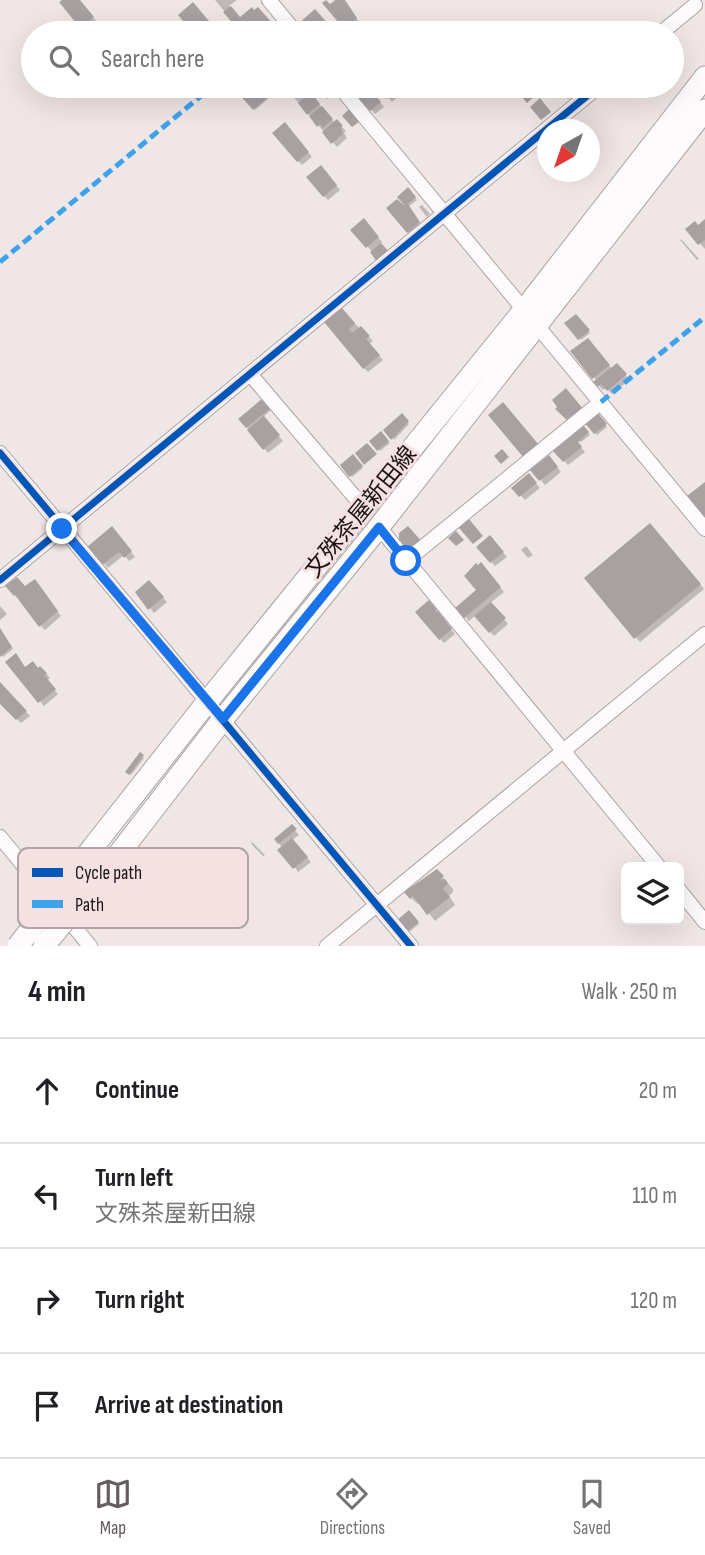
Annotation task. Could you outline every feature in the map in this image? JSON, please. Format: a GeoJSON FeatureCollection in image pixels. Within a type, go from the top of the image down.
{"type":"FeatureCollection","features":[{"type":"Feature","properties":{"kind":"main road","name":"文殊茶屋新田線"},"geometry":{"type":"LineString","coordinates":[[123,848],[223,719],[379,527],[705,77]]}},
{"type":"Feature","properties":{"kind":"main road","name":"文殊茶屋新田線"},"geometry":{"type":"LineString","coordinates":[[92,848],[364,508],[705,110]]}},
{"type":"Feature","properties":{"kind":"main road","name":"文殊茶屋新田線"},"geometry":{"type":"LineString","coordinates":[[18,946],[32,928]]}},
{"type":"Feature","properties":{"kind":"main road","name":"文殊茶屋新田線"},"geometry":{"type":"LineString","coordinates":[[44,946],[59,928]]}},
{"type":"Feature","properties":{"kind":"street"},"geometry":{"type":"LineString","coordinates":[[269,0],[286,21]]}},
{"type":"Feature","properties":{"kind":"street"},"geometry":{"type":"LineString","coordinates":[[674,21],[692,3],[705,18]]}},
{"type":"Feature","properties":{"kind":"street"},"geometry":{"type":"LineString","coordinates":[[349,98],[705,529]]}},
{"type":"Feature","properties":{"kind":"street"},"geometry":{"type":"LineString","coordinates":[[0,580],[585,98]]}},
{"type":"Feature","properties":{"kind":"street"},"geometry":{"type":"LineString","coordinates":[[250,374],[364,508]]}},
{"type":"Feature","properties":{"kind":"street"},"geometry":{"type":"LineString","coordinates":[[406,561],[601,402]]}},
{"type":"Feature","properties":{"kind":"street"},"geometry":{"type":"LineString","coordinates":[[0,453],[411,946]]}},
{"type":"Feature","properties":{"kind":"street"},"geometry":{"type":"LineString","coordinates":[[379,527],[655,862]]}},
{"type":"Feature","properties":{"kind":"street"},"geometry":{"type":"LineString","coordinates":[[327,946],[705,634]]}},
{"type":"Feature","properties":{"kind":"street"},"geometry":{"type":"LineString","coordinates":[[0,837],[18,859]]}},
{"type":"Feature","properties":{"kind":"street"},"geometry":{"type":"LineString","coordinates":[[684,896],[705,922]]}},
{"type":"Feature","properties":{"kind":"street"},"geometry":{"type":"LineString","coordinates":[[75,928],[90,946]]}},
{"type":"Feature","properties":{"kind":"building"},"geometry":{"type":"Polygon","coordinates":[[[80,0],[94,17],[89,21],[74,21],[59,2],[80,0]]]}},
{"type":"Feature","properties":{"kind":"building"},"geometry":{"type":"Polygon","coordinates":[[[326,0],[330,4],[335,0],[345,0],[357,18],[353,21],[337,21],[322,3],[326,0]]]}},
{"type":"Feature","properties":{"kind":"building"},"geometry":{"type":"Polygon","coordinates":[[[193,2],[209,21],[183,21],[178,15],[193,2]]]}},
{"type":"Feature","properties":{"kind":"building"},"geometry":{"type":"Polygon","coordinates":[[[231,6],[240,17],[252,7],[254,10],[258,7],[270,21],[231,21],[223,12],[231,6]]]}},
{"type":"Feature","properties":{"kind":"building"},"geometry":{"type":"Polygon","coordinates":[[[315,9],[326,21],[301,21],[315,9]]]}},
{"type":"Feature","properties":{"kind":"building"},"geometry":{"type":"Polygon","coordinates":[[[242,98],[267,98],[253,110],[242,98]]]}},
{"type":"Feature","properties":{"kind":"building"},"geometry":{"type":"Polygon","coordinates":[[[304,98],[316,98],[320,104],[307,115],[298,103],[304,98]]]}},
{"type":"Feature","properties":{"kind":"building"},"geometry":{"type":"Polygon","coordinates":[[[359,98],[378,98],[381,102],[370,111],[359,98]]]}},
{"type":"Feature","properties":{"kind":"building"},"geometry":{"type":"Polygon","coordinates":[[[540,98],[551,112],[540,119],[530,107],[540,98]]]}},
{"type":"Feature","properties":{"kind":"building"},"geometry":{"type":"Polygon","coordinates":[[[322,106],[333,119],[323,128],[320,124],[317,127],[309,116],[322,106]]]}},
{"type":"Feature","properties":{"kind":"building"},"geometry":{"type":"Polygon","coordinates":[[[349,109],[360,121],[352,127],[342,116],[349,109]]]}},
{"type":"Feature","properties":{"kind":"building"},"geometry":{"type":"Polygon","coordinates":[[[337,119],[343,126],[343,134],[331,144],[322,132],[337,119]]]}},
{"type":"Feature","properties":{"kind":"building"},"geometry":{"type":"Polygon","coordinates":[[[285,122],[309,152],[297,162],[272,133],[285,122]]]}},
{"type":"Feature","properties":{"kind":"building"},"geometry":{"type":"Polygon","coordinates":[[[321,165],[337,185],[323,197],[306,177],[321,165]]]}},
{"type":"Feature","properties":{"kind":"building"},"geometry":{"type":"Polygon","coordinates":[[[408,187],[416,197],[408,204],[420,222],[407,233],[386,208],[397,199],[406,207],[397,197],[408,187]]]}},
{"type":"Feature","properties":{"kind":"building"},"geometry":{"type":"Polygon","coordinates":[[[364,218],[379,237],[366,248],[350,230],[364,218]]]}},
{"type":"Feature","properties":{"kind":"building"},"geometry":{"type":"Polygon","coordinates":[[[705,219],[705,240],[698,245],[685,229],[695,221],[698,225],[705,219]]]}},
{"type":"Feature","properties":{"kind":"building"},"geometry":{"type":"Polygon","coordinates":[[[381,243],[389,252],[377,262],[370,252],[381,243]]]}},
{"type":"Feature","properties":{"kind":"building"},"geometry":{"type":"Polygon","coordinates":[[[342,308],[355,323],[349,329],[352,333],[361,326],[370,336],[366,339],[380,355],[363,369],[324,322],[342,308]]]}},
{"type":"Feature","properties":{"kind":"building"},"geometry":{"type":"Polygon","coordinates":[[[576,314],[590,330],[578,340],[564,323],[576,314]]]}},
{"type":"Feature","properties":{"kind":"building"},"geometry":{"type":"Polygon","coordinates":[[[588,338],[610,365],[592,379],[570,351],[588,338]]]}},
{"type":"Feature","properties":{"kind":"building"},"geometry":{"type":"Polygon","coordinates":[[[617,363],[627,374],[607,391],[601,384],[597,387],[593,382],[617,363]]]}},
{"type":"Feature","properties":{"kind":"building"},"geometry":{"type":"Polygon","coordinates":[[[566,388],[584,410],[569,422],[555,409],[557,407],[552,400],[566,388]]]}},
{"type":"Feature","properties":{"kind":"building"},"geometry":{"type":"Polygon","coordinates":[[[263,398],[271,408],[246,428],[238,419],[263,398]]]}},
{"type":"Feature","properties":{"kind":"building"},"geometry":{"type":"Polygon","coordinates":[[[503,402],[539,445],[524,458],[488,415],[503,402]]]}},
{"type":"Feature","properties":{"kind":"building"},"geometry":{"type":"Polygon","coordinates":[[[597,412],[607,424],[594,434],[584,422],[597,412]]]}},
{"type":"Feature","properties":{"kind":"building"},"geometry":{"type":"Polygon","coordinates":[[[402,413],[409,421],[391,440],[383,430],[402,413]]]}},
{"type":"Feature","properties":{"kind":"building"},"geometry":{"type":"Polygon","coordinates":[[[264,416],[280,435],[263,450],[247,430],[264,416]]]}},
{"type":"Feature","properties":{"kind":"building"},"geometry":{"type":"Polygon","coordinates":[[[582,424],[589,432],[578,442],[582,447],[563,462],[553,451],[582,424]]]}},
{"type":"Feature","properties":{"kind":"building"},"geometry":{"type":"Polygon","coordinates":[[[381,431],[389,441],[377,451],[369,441],[381,431]]]}},
{"type":"Feature","properties":{"kind":"building"},"geometry":{"type":"Polygon","coordinates":[[[367,443],[377,454],[364,465],[355,453],[367,443]]]}},
{"type":"Feature","properties":{"kind":"building"},"geometry":{"type":"Polygon","coordinates":[[[502,449],[509,457],[501,464],[494,456],[502,449]]]}},
{"type":"Feature","properties":{"kind":"building"},"geometry":{"type":"Polygon","coordinates":[[[353,454],[363,466],[349,477],[340,465],[353,454]]]}},
{"type":"Feature","properties":{"kind":"building"},"geometry":{"type":"Polygon","coordinates":[[[549,455],[558,467],[539,481],[530,470],[549,455]]]}},
{"type":"Feature","properties":{"kind":"building"},"geometry":{"type":"Polygon","coordinates":[[[529,473],[537,483],[519,497],[511,488],[529,473]]]}},
{"type":"Feature","properties":{"kind":"building"},"geometry":{"type":"Polygon","coordinates":[[[705,482],[705,518],[687,496],[705,482]]]}},
{"type":"Feature","properties":{"kind":"building"},"geometry":{"type":"Polygon","coordinates":[[[469,519],[483,536],[473,544],[459,528],[469,519]]]}},
{"type":"Feature","properties":{"kind":"building"},"geometry":{"type":"Polygon","coordinates":[[[650,523],[701,584],[634,639],[584,578],[650,523]]]}},
{"type":"Feature","properties":{"kind":"building"},"geometry":{"type":"Polygon","coordinates":[[[112,526],[132,551],[124,558],[119,552],[102,565],[87,547],[112,526]]]}},
{"type":"Feature","properties":{"kind":"building"},"geometry":{"type":"Polygon","coordinates":[[[408,526],[424,544],[410,555],[399,542],[399,533],[408,526]]]}},
{"type":"Feature","properties":{"kind":"building"},"geometry":{"type":"Polygon","coordinates":[[[456,531],[464,540],[456,546],[448,538],[456,531]]]}},
{"type":"Feature","properties":{"kind":"building"},"geometry":{"type":"Polygon","coordinates":[[[490,535],[504,552],[490,563],[476,547],[490,535]]]}},
{"type":"Feature","properties":{"kind":"building"},"geometry":{"type":"Polygon","coordinates":[[[481,562],[501,587],[464,618],[455,608],[476,590],[464,576],[476,563],[478,565],[481,562]]]}},
{"type":"Feature","properties":{"kind":"building"},"geometry":{"type":"Polygon","coordinates":[[[17,577],[25,586],[35,579],[58,611],[39,627],[5,586],[17,577]]]}},
{"type":"Feature","properties":{"kind":"building"},"geometry":{"type":"Polygon","coordinates":[[[149,580],[164,597],[148,610],[135,592],[149,580]]]}},
{"type":"Feature","properties":{"kind":"building"},"geometry":{"type":"Polygon","coordinates":[[[429,600],[437,610],[434,613],[438,611],[452,629],[439,640],[415,612],[429,600]]]}},
{"type":"Feature","properties":{"kind":"building"},"geometry":{"type":"Polygon","coordinates":[[[491,602],[506,618],[489,633],[474,616],[491,602]]]}},
{"type":"Feature","properties":{"kind":"building"},"geometry":{"type":"Polygon","coordinates":[[[0,628],[12,647],[0,657],[0,628]]]}},
{"type":"Feature","properties":{"kind":"building"},"geometry":{"type":"Polygon","coordinates":[[[16,653],[25,667],[33,661],[38,668],[40,666],[56,689],[38,703],[5,662],[16,653]]]}},
{"type":"Feature","properties":{"kind":"building"},"geometry":{"type":"Polygon","coordinates":[[[0,682],[27,711],[16,720],[0,704],[0,682]]]}},
{"type":"Feature","properties":{"kind":"building"},"geometry":{"type":"Polygon","coordinates":[[[140,752],[144,755],[129,775],[125,772],[140,752]]]}},
{"type":"Feature","properties":{"kind":"building"},"geometry":{"type":"Polygon","coordinates":[[[292,824],[297,829],[278,844],[274,839],[292,824]]]}},
{"type":"Feature","properties":{"kind":"building"},"geometry":{"type":"Polygon","coordinates":[[[292,838],[308,857],[293,869],[277,850],[292,838]]]}},
{"type":"Feature","properties":{"kind":"building"},"geometry":{"type":"Polygon","coordinates":[[[437,869],[444,876],[440,880],[445,879],[448,883],[443,889],[450,897],[427,915],[413,896],[410,899],[404,892],[437,869]]]}},
{"type":"Feature","properties":{"kind":"building"},"geometry":{"type":"Polygon","coordinates":[[[409,910],[419,922],[406,932],[396,921],[409,910]]]}},
{"type":"Feature","properties":{"kind":"marked path"},"geometry":{"type":"LineString","coordinates":[[0,262],[198,98]]}},
{"type":"Feature","properties":{"kind":"marked path"},"geometry":{"type":"LineString","coordinates":[[601,402],[705,317]]}},
{"type":"Feature","properties":{"kind":"cycle path"},"geometry":{"type":"LineString","coordinates":[[0,580],[584,98]]}},
{"type":"Feature","properties":{"kind":"cycle path"},"geometry":{"type":"LineString","coordinates":[[0,453],[411,946]]}},
{"type":"Feature","properties":{"kind":"route"},"geometry":{"type":"LineString","coordinates":[[62,529],[223,719],[379,527],[406,561]]}}]}
